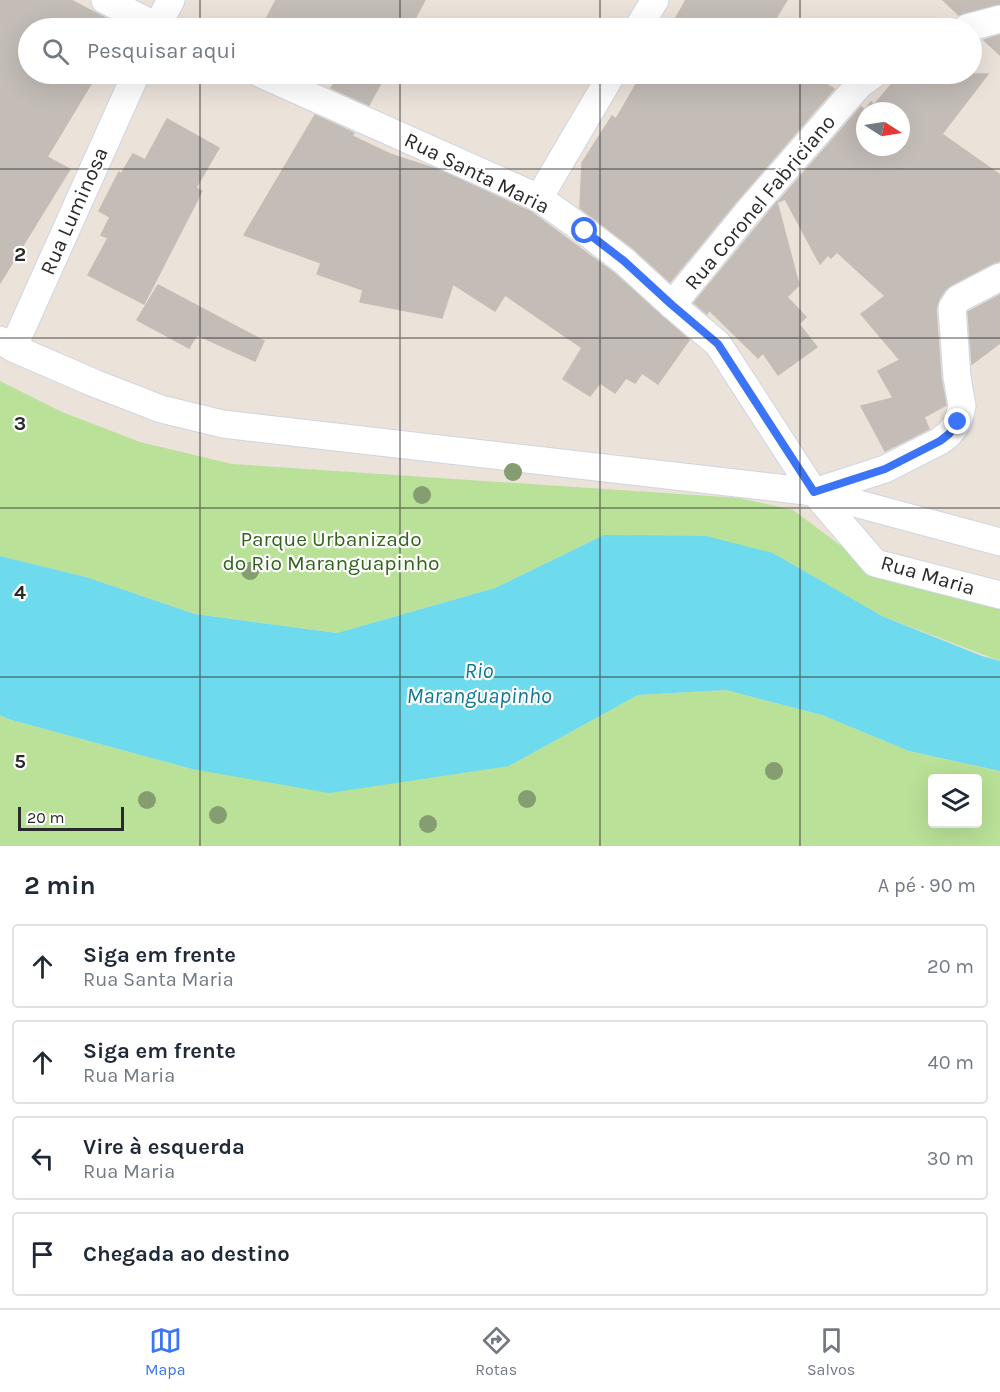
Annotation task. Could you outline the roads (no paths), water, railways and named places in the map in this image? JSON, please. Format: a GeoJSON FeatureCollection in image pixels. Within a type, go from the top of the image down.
{"type":"FeatureCollection","features":[{"type":"Feature","properties":{"kind":"street"},"geometry":{"type":"LineString","coordinates":[[105,0],[139,18]]}},
{"type":"Feature","properties":{"kind":"street"},"geometry":{"type":"LineString","coordinates":[[163,18],[171,0]]}},
{"type":"Feature","properties":{"kind":"street"},"geometry":{"type":"LineString","coordinates":[[644,18],[655,0]]}},
{"type":"Feature","properties":{"kind":"street"},"geometry":{"type":"LineString","coordinates":[[982,24],[1000,20]]}},
{"type":"Feature","properties":{"kind":"street","name":"Rua Luminosa"},"geometry":{"type":"LineString","coordinates":[[6,344],[131,84]]}},
{"type":"Feature","properties":{"kind":"street","name":"Rua Santa Maria"},"geometry":{"type":"LineString","coordinates":[[283,84],[539,198],[624,261],[672,305]]}},
{"type":"Feature","properties":{"kind":"street"},"geometry":{"type":"LineString","coordinates":[[539,198],[606,84]]}},
{"type":"Feature","properties":{"kind":"street","name":"Rua Coronel Fabriciano"},"geometry":{"type":"LineString","coordinates":[[672,305],[747,213],[860,84]]}},
{"type":"Feature","properties":{"kind":"street"},"geometry":{"type":"LineString","coordinates":[[814,492],[885,469],[940,441],[949,434],[958,422],[962,406],[957,377],[952,308],[958,298],[1000,277]]}},
{"type":"Feature","properties":{"kind":"street","name":"Rua Maria"},"geometry":{"type":"LineString","coordinates":[[672,305],[718,344],[814,492],[875,563],[1000,595]]}},
{"type":"Feature","properties":{"kind":"street"},"geometry":{"type":"LineString","coordinates":[[6,344],[94,383],[161,409],[224,424],[814,492],[1000,542]]}},
{"type":"Feature","properties":{"kind":"water","name":"Rio Maranguapinho"},"geometry":{"type":"Polygon","coordinates":[[[604,535],[706,536],[773,553],[882,616],[1000,661],[1000,771],[909,751],[822,715],[726,690],[638,695],[509,766],[329,793],[192,769],[0,715],[0,556],[86,577],[195,614],[337,633],[495,588],[604,535]]]}},
{"type":"Feature","properties":{"kind":"park label","name":"Parque Urbanizado do Rio Maranguapinho"},"geometry":{"type":"Point","coordinates":[331,551]}}]}
